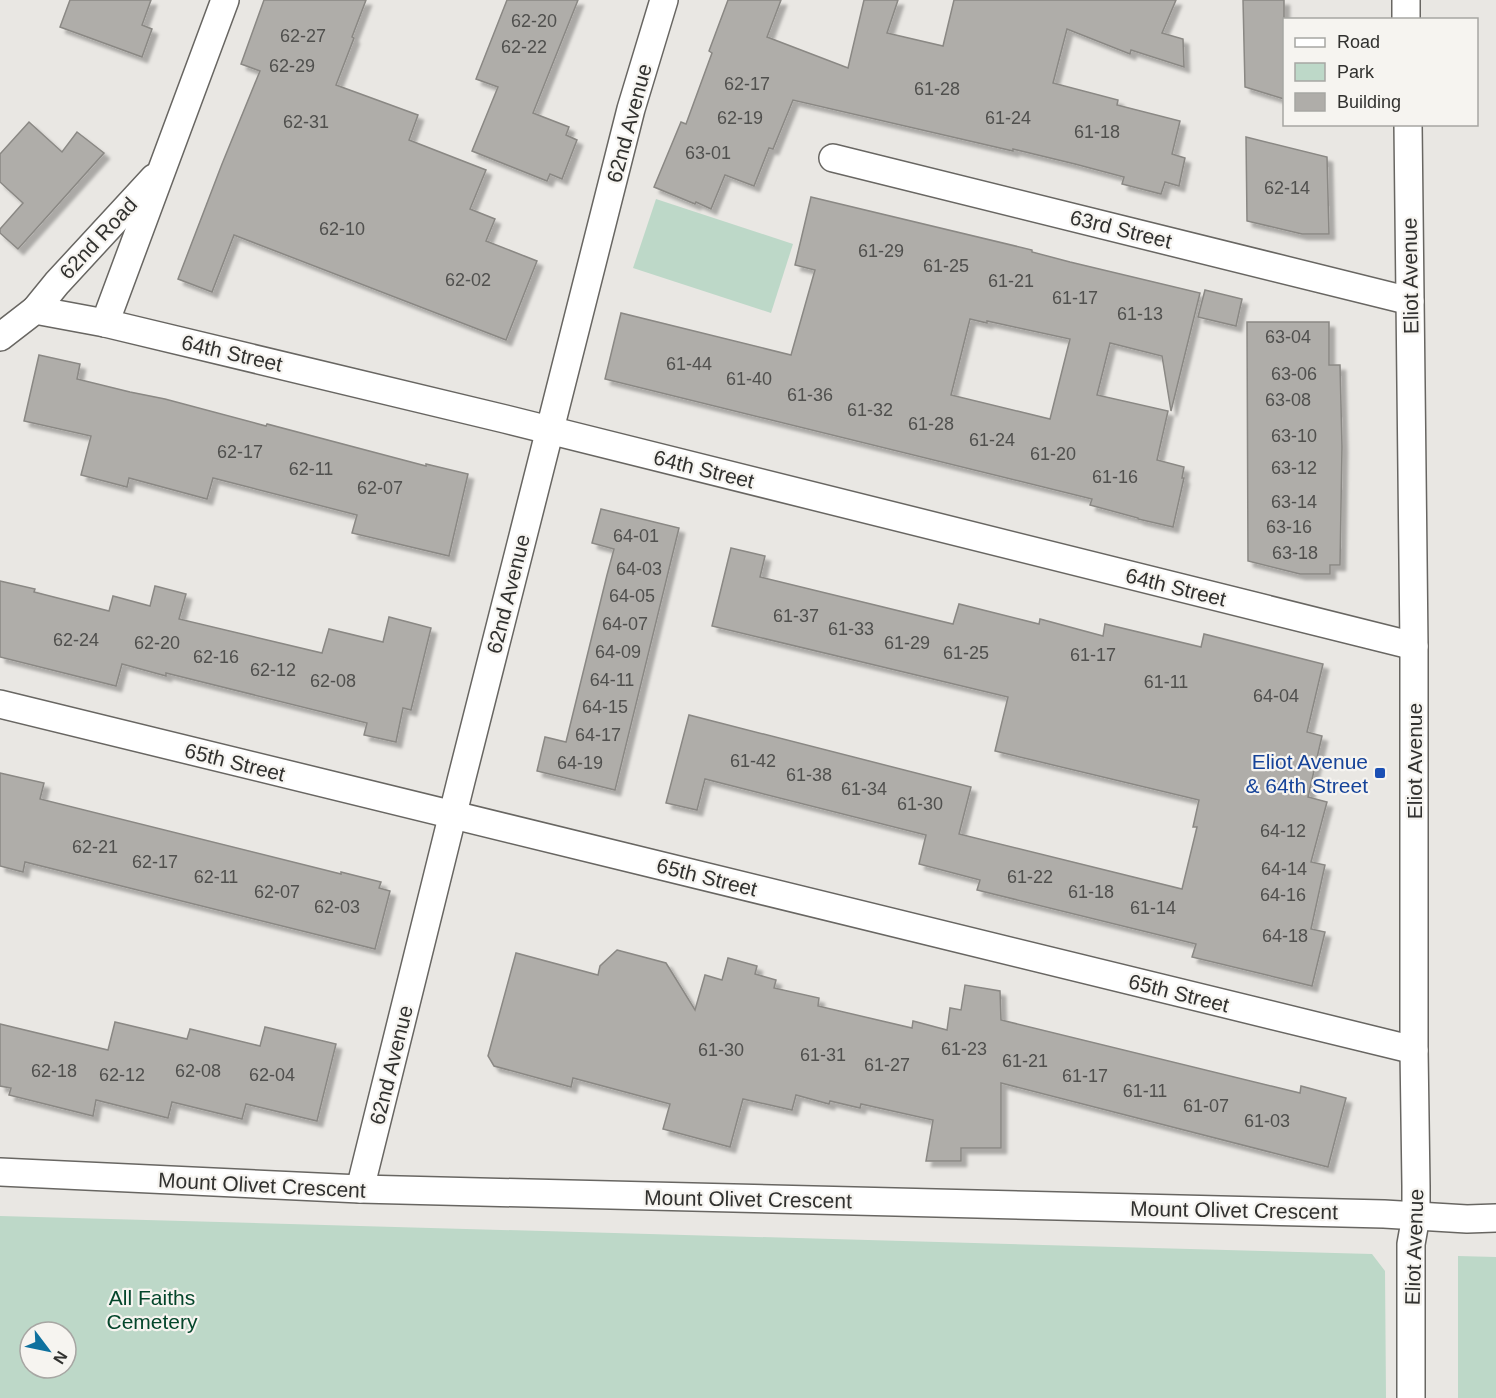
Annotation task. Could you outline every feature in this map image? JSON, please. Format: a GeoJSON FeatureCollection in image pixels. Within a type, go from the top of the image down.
{"type":"FeatureCollection","features":[{"type":"Feature","properties":{"kind":"street","name":"62nd Road"},"geometry":{"type":"LineString","coordinates":[[105,323],[225,0]]}},
{"type":"Feature","properties":{"kind":"street","name":"62nd Avenue"},"geometry":{"type":"LineString","coordinates":[[360,1190],[631,109],[664,0]]}},
{"type":"Feature","properties":{"kind":"street"},"geometry":{"type":"LineString","coordinates":[[1406,0],[1406,18]]}},
{"type":"Feature","properties":{"kind":"street","name":"Eliot Avenue"},"geometry":{"type":"LineString","coordinates":[[1408,126],[1414,646],[1416,1216],[1411,1244],[1411,1398]]}},
{"type":"Feature","properties":{"kind":"street","name":"63rd Street"},"geometry":{"type":"LineString","coordinates":[[832,158],[1410,301]]}},
{"type":"Feature","properties":{"kind":"street","name":"62nd Road"},"geometry":{"type":"LineString","coordinates":[[35,310],[163,168]]}},
{"type":"Feature","properties":{"kind":"street","name":"64th Street"},"geometry":{"type":"LineString","coordinates":[[35,310],[105,323],[549,430],[1414,646]]}},
{"type":"Feature","properties":{"kind":"street"},"geometry":{"type":"LineString","coordinates":[[0,337],[35,310]]}},
{"type":"Feature","properties":{"kind":"street","name":"65th Street"},"geometry":{"type":"LineString","coordinates":[[0,704],[1414,1050]]}},
{"type":"Feature","properties":{"kind":"street","name":"Mount Olivet Crescent"},"geometry":{"type":"LineString","coordinates":[[0,1172],[360,1190],[1372,1213],[1467,1219],[1496,1218]]}},
{"type":"Feature","properties":{"kind":"green space"},"geometry":{"type":"Polygon","coordinates":[[[656,199],[793,244],[771,313],[633,268],[656,199]]]}},
{"type":"Feature","properties":{"kind":"green space","name":"All Faiths Cemetery"},"geometry":{"type":"Polygon","coordinates":[[[0,1216],[1372,1254],[1385,1271],[1386,1398],[0,1398],[0,1216]]]}},
{"type":"Feature","properties":{"kind":"green space"},"geometry":{"type":"Polygon","coordinates":[[[1458,1256],[1496,1257],[1496,1398],[1458,1398],[1458,1256]]]}},
{"type":"Feature","properties":{"kind":"building"},"geometry":{"type":"Polygon","coordinates":[[[70,0],[151,0],[142,25],[152,29],[142,57],[60,27],[70,0]]]}},
{"type":"Feature","properties":{"kind":"building"},"geometry":{"type":"Polygon","coordinates":[[[264,0],[366,0],[336,85],[418,115],[409,140],[486,170],[470,209],[495,219],[486,241],[537,261],[506,340],[234,235],[212,292],[178,279],[260,71],[241,64],[264,0]]]}},
{"type":"Feature","properties":{"kind":"building"},"geometry":{"type":"Polygon","coordinates":[[[507,0],[578,0],[533,113],[569,127],[566,135],[577,140],[562,179],[550,174],[547,181],[472,151],[498,87],[476,79],[507,0]]]}},
{"type":"Feature","properties":{"kind":"building"},"geometry":{"type":"Polygon","coordinates":[[[728,0],[781,0],[767,37],[848,68],[864,0],[898,0],[887,33],[943,46],[954,0],[1176,0],[1162,33],[1183,39],[1184,67],[1131,50],[1130,54],[1067,29],[1053,83],[1118,100],[1117,105],[1180,121],[1172,154],[1185,158],[1179,186],[1165,182],[1161,194],[1122,184],[1124,177],[1075,164],[793,100],[773,149],[769,148],[754,186],[725,175],[711,209],[696,202],[695,204],[654,187],[681,122],[686,124],[712,53],[709,51],[728,0]]]}},
{"type":"Feature","properties":{"kind":"building"},"geometry":{"type":"Polygon","coordinates":[[[1243,0],[1284,0],[1283,99],[1245,87],[1243,0]]]}},
{"type":"Feature","properties":{"kind":"building"},"geometry":{"type":"Polygon","coordinates":[[[29,122],[62,152],[77,132],[104,153],[18,249],[0,233],[0,229],[23,203],[0,182],[0,154],[29,122]]]}},
{"type":"Feature","properties":{"kind":"building"},"geometry":{"type":"Polygon","coordinates":[[[1246,137],[1327,157],[1329,234],[1302,234],[1247,221],[1246,137]]]}},
{"type":"Feature","properties":{"kind":"building"},"geometry":{"type":"Polygon","coordinates":[[[811,197],[1200,293],[1171,411],[1162,356],[1110,343],[1097,395],[1168,411],[1157,460],[1184,467],[1182,478],[1184,478],[1173,527],[1090,505],[1092,499],[605,379],[621,313],[791,355],[815,270],[795,265],[811,197]],[[970,319],[951,395],[1050,419],[1070,339],[987,321],[987,323],[970,319]]]}},
{"type":"Feature","properties":{"kind":"building"},"geometry":{"type":"Polygon","coordinates":[[[1205,290],[1242,299],[1236,326],[1198,317],[1205,290]]]}},
{"type":"Feature","properties":{"kind":"building"},"geometry":{"type":"Polygon","coordinates":[[[1247,322],[1329,322],[1329,365],[1340,365],[1342,447],[1340,565],[1330,565],[1330,574],[1300,574],[1248,561],[1247,322]]]}},
{"type":"Feature","properties":{"kind":"building"},"geometry":{"type":"Polygon","coordinates":[[[39,355],[80,364],[77,379],[165,399],[266,426],[267,424],[426,466],[426,464],[468,474],[449,556],[352,533],[357,515],[213,478],[207,499],[129,478],[127,487],[81,475],[91,436],[24,421],[39,355]]]}},
{"type":"Feature","properties":{"kind":"building"},"geometry":{"type":"Polygon","coordinates":[[[601,509],[679,528],[615,790],[537,771],[545,737],[566,742],[614,549],[592,543],[601,509]]]}},
{"type":"Feature","properties":{"kind":"building"},"geometry":{"type":"Polygon","coordinates":[[[731,548],[765,556],[760,577],[953,624],[959,604],[1039,624],[1040,619],[1103,636],[1105,624],[1201,647],[1204,634],[1323,664],[1307,732],[1322,736],[1308,797],[1327,802],[1311,862],[1325,865],[1311,929],[1325,932],[1312,986],[1192,957],[1196,944],[977,890],[980,880],[919,864],[926,835],[705,779],[697,810],[666,803],[689,715],[971,787],[959,834],[1182,889],[1197,827],[1193,827],[1199,800],[995,751],[1008,697],[712,626],[731,548]]]}},
{"type":"Feature","properties":{"kind":"building"},"geometry":{"type":"Polygon","coordinates":[[[0,581],[109,611],[113,596],[150,606],[155,586],[186,594],[179,619],[322,653],[329,629],[383,642],[389,617],[431,628],[411,710],[403,708],[396,742],[364,735],[367,723],[166,673],[166,676],[122,664],[116,686],[0,657],[0,581]]]}},
{"type":"Feature","properties":{"kind":"building"},"geometry":{"type":"Polygon","coordinates":[[[0,773],[44,783],[40,799],[381,882],[379,888],[390,891],[375,949],[25,862],[23,872],[0,866],[0,773]]]}},
{"type":"Feature","properties":{"kind":"building"},"geometry":{"type":"Polygon","coordinates":[[[617,950],[666,963],[695,1010],[705,975],[722,980],[728,958],[757,966],[755,974],[776,980],[774,988],[819,998],[818,1006],[912,1028],[913,1021],[947,1030],[950,1008],[961,1010],[965,985],[1000,991],[1001,1020],[1300,1093],[1301,1086],[1346,1098],[1328,1167],[1001,1083],[1001,1148],[961,1148],[961,1161],[926,1161],[933,1120],[861,1104],[860,1108],[830,1101],[829,1104],[796,1095],[792,1110],[743,1099],[730,1147],[663,1129],[670,1104],[573,1078],[571,1087],[494,1066],[488,1056],[516,953],[598,975],[600,966],[617,950]]]}},
{"type":"Feature","properties":{"kind":"building"},"geometry":{"type":"Polygon","coordinates":[[[115,1022],[187,1039],[190,1029],[260,1046],[265,1027],[336,1044],[317,1121],[246,1104],[242,1119],[172,1102],[168,1118],[96,1100],[93,1116],[9,1095],[11,1088],[0,1086],[0,1024],[108,1050],[115,1022]]]}},
{"type":"Feature","properties":{"kind":"place","name":"Eliot Avenue & 64th Street"},"geometry":{"type":"Point","coordinates":[1380,773]}}]}
